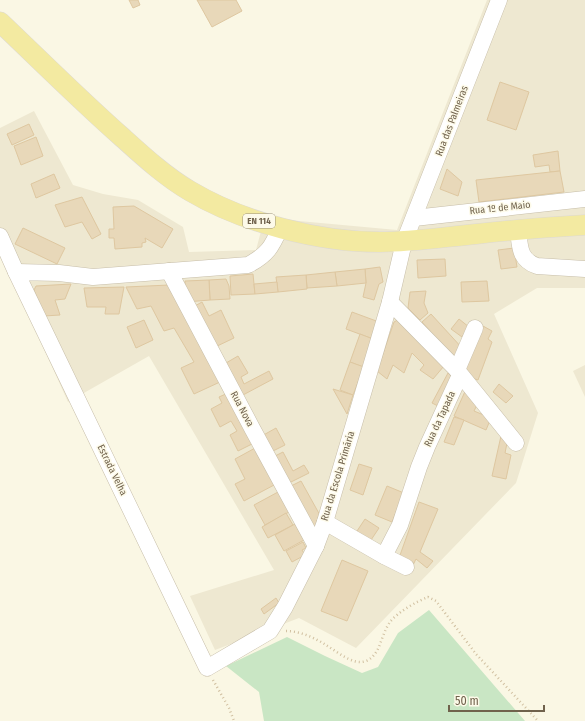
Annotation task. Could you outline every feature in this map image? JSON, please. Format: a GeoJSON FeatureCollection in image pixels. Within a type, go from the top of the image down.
{"type":"FeatureCollection","features":[{"type":"Feature","properties":{"kind":"main road","name":"EN 114"},"geometry":{"type":"LineString","coordinates":[[0,22],[106,123],[142,155],[172,178],[209,202],[280,228],[342,240],[404,242],[518,230],[585,225]]}},
{"type":"Feature","properties":{"kind":"street","name":"Rua das Palmeiras"},"geometry":{"type":"LineString","coordinates":[[404,242],[499,0]]}},
{"type":"Feature","properties":{"kind":"street","name":"Rua 1º de Maio"},"geometry":{"type":"LineString","coordinates":[[414,218],[585,199]]}},
{"type":"Feature","properties":{"kind":"street"},"geometry":{"type":"LineString","coordinates":[[16,272],[59,273],[93,277],[248,264],[258,260],[273,245],[280,228]]}},
{"type":"Feature","properties":{"kind":"street"},"geometry":{"type":"LineString","coordinates":[[518,230],[521,251],[525,259],[530,263],[536,266],[585,269]]}},
{"type":"Feature","properties":{"kind":"street","name":"Estrada Velha"},"geometry":{"type":"LineString","coordinates":[[0,236],[206,668]]}},
{"type":"Feature","properties":{"kind":"street","name":"Rua da Escola Primária"},"geometry":{"type":"LineString","coordinates":[[206,668],[270,631],[285,607],[316,546],[325,522],[390,302],[404,242]]}},
{"type":"Feature","properties":{"kind":"street","name":"Rua Nova"},"geometry":{"type":"LineString","coordinates":[[169,271],[316,546]]}},
{"type":"Feature","properties":{"kind":"street"},"geometry":{"type":"LineString","coordinates":[[390,302],[459,373],[516,443]]}},
{"type":"Feature","properties":{"kind":"street","name":"Rua da Tapada"},"geometry":{"type":"LineString","coordinates":[[384,556],[400,525],[418,468],[459,373],[475,328]]}},
{"type":"Feature","properties":{"kind":"street"},"geometry":{"type":"LineString","coordinates":[[325,522],[406,567]]}},
{"type":"Feature","properties":{"kind":"path"},"geometry":{"type":"LineString","coordinates":[[270,631],[297,631],[326,644],[343,657],[353,661],[363,662],[372,658],[378,649],[390,622],[413,603],[428,597],[436,601],[476,654],[538,721]]}},
{"type":"Feature","properties":{"kind":"path"},"geometry":{"type":"LineString","coordinates":[[206,668],[234,721]]}},
{"type":"Feature","properties":{"kind":"shaded area"},"geometry":{"type":"Polygon","coordinates":[[[487,0],[585,0],[585,288],[537,288],[494,314],[538,413],[516,483],[356,648],[299,618],[215,650],[190,596],[274,570],[149,356],[68,402],[0,251],[0,128],[34,111],[73,185],[103,194],[138,200],[183,227],[189,252],[256,250],[265,216],[299,221],[397,230],[487,0]]]}},
{"type":"Feature","properties":{"kind":"shaded area"},"geometry":{"type":"Polygon","coordinates":[[[585,365],[585,397],[573,371],[585,365]]]}},
{"type":"Feature","properties":{"kind":"green space"},"geometry":{"type":"Polygon","coordinates":[[[429,610],[525,721],[264,721],[259,692],[226,666],[287,637],[362,673],[378,667],[398,633],[429,610]]]}},
{"type":"Feature","properties":{"kind":"building"},"geometry":{"type":"Polygon","coordinates":[[[129,0],[138,0],[140,5],[133,8],[129,0]]]}},
{"type":"Feature","properties":{"kind":"building"},"geometry":{"type":"Polygon","coordinates":[[[197,0],[236,0],[242,11],[212,27],[197,0]]]}},
{"type":"Feature","properties":{"kind":"building"},"geometry":{"type":"Polygon","coordinates":[[[500,82],[529,92],[516,130],[487,120],[500,82]]]}},
{"type":"Feature","properties":{"kind":"building"},"geometry":{"type":"Polygon","coordinates":[[[29,124],[34,135],[12,145],[7,134],[29,124]]]}},
{"type":"Feature","properties":{"kind":"building"},"geometry":{"type":"Polygon","coordinates":[[[36,137],[43,156],[21,165],[14,146],[36,137]]]}},
{"type":"Feature","properties":{"kind":"building"},"geometry":{"type":"Polygon","coordinates":[[[558,151],[560,171],[550,172],[549,165],[535,167],[533,155],[558,151]]]}},
{"type":"Feature","properties":{"kind":"building"},"geometry":{"type":"Polygon","coordinates":[[[447,169],[462,182],[458,196],[440,189],[447,169]]]}},
{"type":"Feature","properties":{"kind":"building"},"geometry":{"type":"Polygon","coordinates":[[[560,171],[564,192],[479,202],[476,180],[560,171]]]}},
{"type":"Feature","properties":{"kind":"building"},"geometry":{"type":"Polygon","coordinates":[[[54,174],[60,188],[36,198],[31,184],[54,174]]]}},
{"type":"Feature","properties":{"kind":"building"},"geometry":{"type":"Polygon","coordinates":[[[82,197],[101,234],[92,239],[82,222],[65,227],[55,205],[82,197]]]}},
{"type":"Feature","properties":{"kind":"building"},"geometry":{"type":"Polygon","coordinates":[[[134,206],[173,229],[162,248],[145,238],[146,242],[142,243],[142,247],[115,249],[114,238],[109,238],[109,229],[114,229],[113,207],[134,206]]]}},
{"type":"Feature","properties":{"kind":"building"},"geometry":{"type":"Polygon","coordinates":[[[23,228],[65,248],[57,264],[15,244],[23,228]]]}},
{"type":"Feature","properties":{"kind":"building"},"geometry":{"type":"Polygon","coordinates":[[[514,248],[517,267],[501,269],[498,250],[514,248]]]}},
{"type":"Feature","properties":{"kind":"building"},"geometry":{"type":"Polygon","coordinates":[[[445,259],[446,276],[418,278],[417,260],[445,259]]]}},
{"type":"Feature","properties":{"kind":"building"},"geometry":{"type":"Polygon","coordinates":[[[380,267],[383,282],[379,284],[374,300],[363,297],[366,283],[365,269],[380,267]]]}},
{"type":"Feature","properties":{"kind":"building"},"geometry":{"type":"Polygon","coordinates":[[[365,269],[366,283],[337,286],[335,272],[365,269]]]}},
{"type":"Feature","properties":{"kind":"building"},"geometry":{"type":"Polygon","coordinates":[[[335,272],[337,286],[307,288],[306,275],[335,272]]]}},
{"type":"Feature","properties":{"kind":"building"},"geometry":{"type":"Polygon","coordinates":[[[253,274],[255,294],[231,295],[230,276],[253,274]]]}},
{"type":"Feature","properties":{"kind":"building"},"geometry":{"type":"Polygon","coordinates":[[[306,275],[307,289],[278,292],[276,277],[306,275]]]}},
{"type":"Feature","properties":{"kind":"building"},"geometry":{"type":"Polygon","coordinates":[[[226,279],[229,286],[230,299],[210,300],[209,280],[226,279]]]}},
{"type":"Feature","properties":{"kind":"building"},"geometry":{"type":"Polygon","coordinates":[[[209,280],[210,300],[186,302],[185,281],[209,280]]]}},
{"type":"Feature","properties":{"kind":"building"},"geometry":{"type":"Polygon","coordinates":[[[487,281],[489,301],[462,302],[461,282],[487,281]]]}},
{"type":"Feature","properties":{"kind":"building"},"geometry":{"type":"Polygon","coordinates":[[[277,282],[278,292],[255,294],[254,284],[277,282]]]}},
{"type":"Feature","properties":{"kind":"building"},"geometry":{"type":"Polygon","coordinates":[[[71,284],[65,299],[55,300],[60,315],[44,316],[34,290],[36,286],[71,284]]]}},
{"type":"Feature","properties":{"kind":"building"},"geometry":{"type":"Polygon","coordinates":[[[169,285],[220,382],[194,394],[181,368],[194,362],[174,328],[164,331],[151,306],[137,309],[126,287],[169,285]]]}},
{"type":"Feature","properties":{"kind":"building"},"geometry":{"type":"Polygon","coordinates":[[[124,287],[119,314],[105,314],[106,307],[87,307],[84,288],[124,287]]]}},
{"type":"Feature","properties":{"kind":"building"},"geometry":{"type":"Polygon","coordinates":[[[426,291],[424,303],[428,313],[420,320],[408,308],[410,292],[426,291]]]}},
{"type":"Feature","properties":{"kind":"building"},"geometry":{"type":"Polygon","coordinates":[[[202,302],[209,316],[221,310],[234,338],[213,348],[193,307],[202,302]]]}},
{"type":"Feature","properties":{"kind":"building"},"geometry":{"type":"Polygon","coordinates":[[[352,312],[379,322],[373,339],[346,329],[352,312]]]}},
{"type":"Feature","properties":{"kind":"building"},"geometry":{"type":"Polygon","coordinates":[[[431,314],[463,349],[454,358],[422,322],[431,314]]]}},
{"type":"Feature","properties":{"kind":"building"},"geometry":{"type":"Polygon","coordinates":[[[401,318],[444,366],[433,379],[420,370],[424,365],[412,353],[404,373],[393,365],[387,379],[377,371],[394,322],[401,318]]]}},
{"type":"Feature","properties":{"kind":"building"},"geometry":{"type":"Polygon","coordinates":[[[459,319],[469,327],[462,337],[451,329],[459,319]]]}},
{"type":"Feature","properties":{"kind":"building"},"geometry":{"type":"Polygon","coordinates":[[[144,320],[153,340],[136,348],[127,327],[144,320]]]}},
{"type":"Feature","properties":{"kind":"building"},"geometry":{"type":"Polygon","coordinates":[[[483,326],[492,331],[488,339],[492,342],[478,380],[461,374],[474,334],[483,326]]]}},
{"type":"Feature","properties":{"kind":"building"},"geometry":{"type":"Polygon","coordinates":[[[360,334],[373,339],[363,367],[350,362],[360,334]]]}},
{"type":"Feature","properties":{"kind":"building"},"geometry":{"type":"Polygon","coordinates":[[[238,356],[248,373],[241,377],[244,384],[269,371],[273,379],[243,395],[226,363],[238,356]]]}},
{"type":"Feature","properties":{"kind":"building"},"geometry":{"type":"Polygon","coordinates":[[[350,362],[364,367],[353,395],[340,390],[350,362]]]}},
{"type":"Feature","properties":{"kind":"building"},"geometry":{"type":"Polygon","coordinates":[[[448,373],[456,377],[440,407],[432,403],[448,373]]]}},
{"type":"Feature","properties":{"kind":"building"},"geometry":{"type":"Polygon","coordinates":[[[499,384],[513,396],[506,403],[493,392],[499,384]]]}},
{"type":"Feature","properties":{"kind":"building"},"geometry":{"type":"Polygon","coordinates":[[[467,387],[479,401],[474,411],[491,418],[486,430],[454,416],[467,387]]]}},
{"type":"Feature","properties":{"kind":"building"},"geometry":{"type":"Polygon","coordinates":[[[333,389],[353,395],[347,414],[333,389]]]}},
{"type":"Feature","properties":{"kind":"building"},"geometry":{"type":"Polygon","coordinates":[[[228,393],[254,443],[238,451],[230,435],[237,431],[231,421],[220,427],[211,409],[222,403],[219,397],[228,393]]]}},
{"type":"Feature","properties":{"kind":"building"},"geometry":{"type":"Polygon","coordinates":[[[454,417],[464,420],[454,445],[444,442],[454,417]]]}},
{"type":"Feature","properties":{"kind":"building"},"geometry":{"type":"Polygon","coordinates":[[[276,428],[285,445],[269,453],[260,437],[276,428]]]}},
{"type":"Feature","properties":{"kind":"building"},"geometry":{"type":"Polygon","coordinates":[[[501,436],[508,438],[505,453],[511,455],[506,479],[492,476],[501,436]]]}},
{"type":"Feature","properties":{"kind":"building"},"geometry":{"type":"Polygon","coordinates":[[[257,447],[276,484],[244,501],[235,484],[245,479],[235,459],[257,447]]]}},
{"type":"Feature","properties":{"kind":"building"},"geometry":{"type":"Polygon","coordinates":[[[283,452],[293,471],[304,465],[309,473],[289,483],[275,456],[283,452]]]}},
{"type":"Feature","properties":{"kind":"building"},"geometry":{"type":"Polygon","coordinates":[[[359,464],[372,468],[363,495],[350,490],[359,464]]]}},
{"type":"Feature","properties":{"kind":"building"},"geometry":{"type":"Polygon","coordinates":[[[301,481],[321,517],[318,528],[312,530],[289,487],[301,481]]]}},
{"type":"Feature","properties":{"kind":"building"},"geometry":{"type":"Polygon","coordinates":[[[387,486],[404,493],[392,522],[375,515],[387,486]]]}},
{"type":"Feature","properties":{"kind":"building"},"geometry":{"type":"Polygon","coordinates":[[[278,492],[289,512],[265,525],[254,505],[278,492]]]}},
{"type":"Feature","properties":{"kind":"building"},"geometry":{"type":"Polygon","coordinates":[[[419,502],[438,509],[420,552],[433,561],[427,568],[416,559],[413,565],[399,558],[419,502]]]}},
{"type":"Feature","properties":{"kind":"building"},"geometry":{"type":"Polygon","coordinates":[[[286,513],[293,525],[268,538],[262,527],[286,513]]]}},
{"type":"Feature","properties":{"kind":"building"},"geometry":{"type":"Polygon","coordinates":[[[365,519],[379,528],[369,543],[355,534],[365,519]]]}},
{"type":"Feature","properties":{"kind":"building"},"geometry":{"type":"Polygon","coordinates":[[[295,524],[304,540],[284,551],[275,535],[295,524]]]}},
{"type":"Feature","properties":{"kind":"building"},"geometry":{"type":"Polygon","coordinates":[[[303,542],[306,548],[302,550],[305,555],[292,562],[286,551],[303,542]]]}},
{"type":"Feature","properties":{"kind":"building"},"geometry":{"type":"Polygon","coordinates":[[[342,560],[368,571],[347,621],[321,611],[342,560]]]}},
{"type":"Feature","properties":{"kind":"building"},"geometry":{"type":"Polygon","coordinates":[[[276,598],[279,603],[264,614],[261,609],[276,598]]]}}]}
